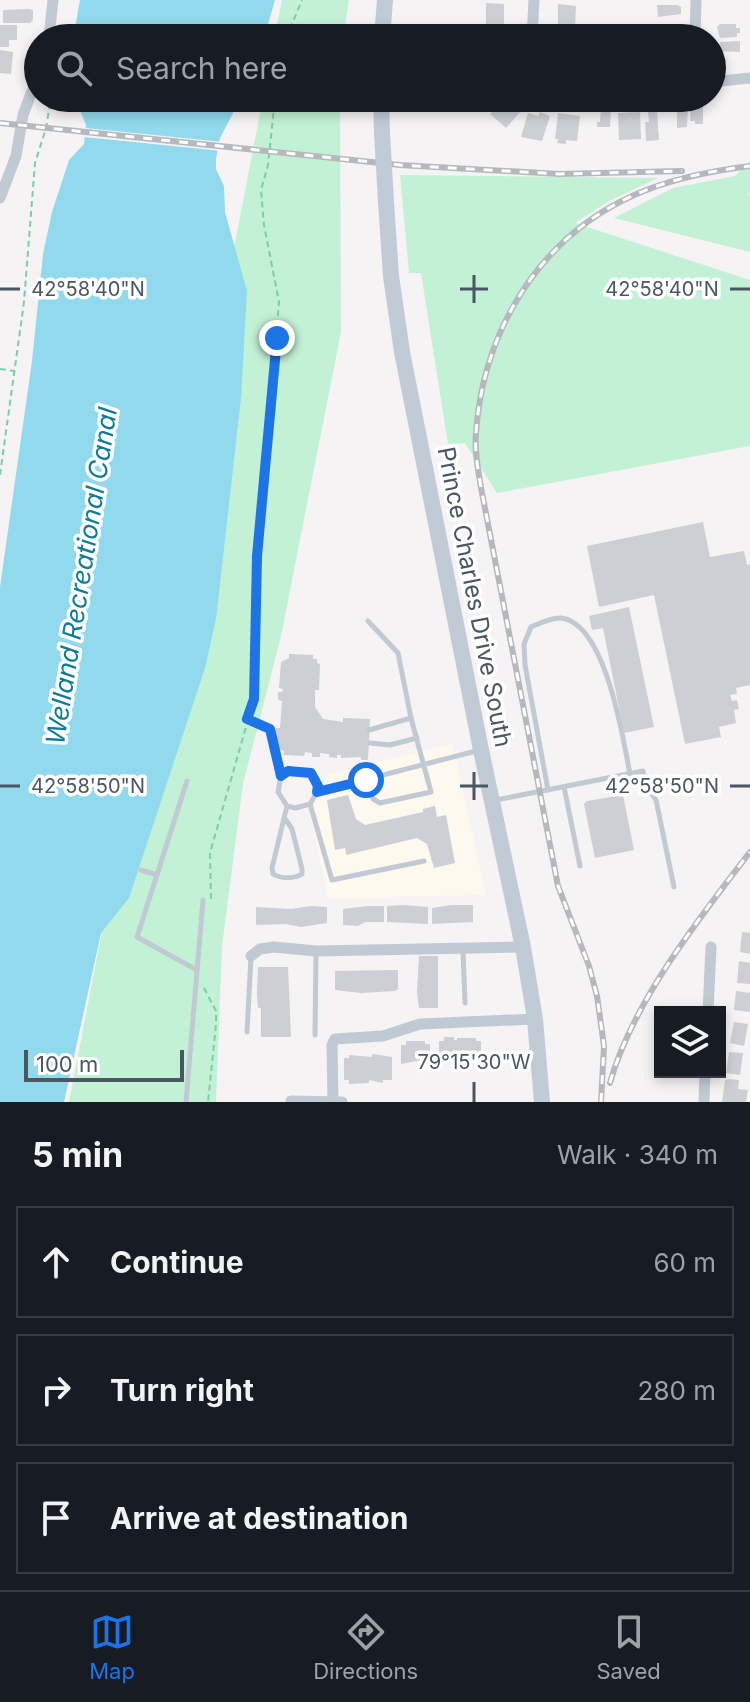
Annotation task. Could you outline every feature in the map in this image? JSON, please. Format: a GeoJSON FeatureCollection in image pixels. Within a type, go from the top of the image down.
{"type":"FeatureCollection","features":[{"type":"Feature","properties":{"kind":"main road"},"geometry":{"type":"LineString","coordinates":[[383,24],[385,0]]}},
{"type":"Feature","properties":{"kind":"main road","name":"Prince Charles Drive South"},"geometry":{"type":"LineString","coordinates":[[381,112],[391,276],[402,352],[523,947],[535,1019],[542,1102]]}},
{"type":"Feature","properties":{"kind":"street"},"geometry":{"type":"LineString","coordinates":[[50,24],[53,0]]}},
{"type":"Feature","properties":{"kind":"street"},"geometry":{"type":"LineString","coordinates":[[533,24],[534,0]]}},
{"type":"Feature","properties":{"kind":"street"},"geometry":{"type":"LineString","coordinates":[[695,24],[696,0]]}},
{"type":"Feature","properties":{"kind":"street"},"geometry":{"type":"LineString","coordinates":[[726,81],[750,78]]}},
{"type":"Feature","properties":{"kind":"street"},"geometry":{"type":"LineString","coordinates":[[1,191],[16,156],[24,112]]}},
{"type":"Feature","properties":{"kind":"street"},"geometry":{"type":"LineString","coordinates":[[251,956],[260,949],[274,947],[316,951],[523,947]]}},
{"type":"Feature","properties":{"kind":"street"},"geometry":{"type":"LineString","coordinates":[[708,1006],[711,947]]}},
{"type":"Feature","properties":{"kind":"street"},"geometry":{"type":"LineString","coordinates":[[291,1101],[336,1102],[332,1045],[335,1039],[383,1036],[420,1024],[535,1019]]}},
{"type":"Feature","properties":{"kind":"street"},"geometry":{"type":"LineString","coordinates":[[704,1102],[705,1078]]}},
{"type":"Feature","properties":{"kind":"lane"},"geometry":{"type":"LineString","coordinates":[[548,790],[524,644],[531,627],[549,620],[560,618],[572,622],[588,638],[603,664],[613,690],[630,774]]}},
{"type":"Feature","properties":{"kind":"lane"},"geometry":{"type":"LineString","coordinates":[[366,780],[373,799],[380,803],[431,792],[398,653],[368,621]]}},
{"type":"Feature","properties":{"kind":"lane"},"geometry":{"type":"LineString","coordinates":[[369,730],[411,718]]}},
{"type":"Feature","properties":{"kind":"lane"},"geometry":{"type":"LineString","coordinates":[[370,743],[390,745],[417,738]]}},
{"type":"Feature","properties":{"kind":"lane"},"geometry":{"type":"LineString","coordinates":[[317,792],[481,750]]}},
{"type":"Feature","properties":{"kind":"lane"},"geometry":{"type":"LineString","coordinates":[[286,820],[292,829],[302,869],[302,874],[297,877],[273,874],[280,828],[286,820],[287,806],[278,792],[281,776],[288,771],[311,773],[318,786],[310,804],[287,806]]}},
{"type":"Feature","properties":{"kind":"lane"},"geometry":{"type":"LineString","coordinates":[[491,801],[643,771],[645,784],[656,800],[674,887]]}},
{"type":"Feature","properties":{"kind":"lane"},"geometry":{"type":"LineString","coordinates":[[187,781],[137,937],[195,969]]}},
{"type":"Feature","properties":{"kind":"lane"},"geometry":{"type":"LineString","coordinates":[[564,787],[580,866]]}},
{"type":"Feature","properties":{"kind":"lane"},"geometry":{"type":"LineString","coordinates":[[310,804],[332,880],[424,861]]}},
{"type":"Feature","properties":{"kind":"lane"},"geometry":{"type":"LineString","coordinates":[[141,870],[157,875]]}},
{"type":"Feature","properties":{"kind":"lane"},"geometry":{"type":"LineString","coordinates":[[186,1102],[203,900]]}},
{"type":"Feature","properties":{"kind":"lane"},"geometry":{"type":"LineString","coordinates":[[463,949],[465,1003]]}},
{"type":"Feature","properties":{"kind":"lane"},"geometry":{"type":"LineString","coordinates":[[315,1035],[316,951]]}},
{"type":"Feature","properties":{"kind":"lane"},"geometry":{"type":"LineString","coordinates":[[247,1032],[251,956]]}},
{"type":"Feature","properties":{"kind":"path"},"geometry":{"type":"LineString","coordinates":[[292,24],[302,0]]}},
{"type":"Feature","properties":{"kind":"path"},"geometry":{"type":"LineString","coordinates":[[0,475],[31,236],[35,163],[49,112]]}},
{"type":"Feature","properties":{"kind":"path"},"geometry":{"type":"LineString","coordinates":[[211,900],[210,853],[254,699],[257,556],[279,302],[264,225],[261,190],[268,165],[274,112]]}},
{"type":"Feature","properties":{"kind":"path"},"geometry":{"type":"LineString","coordinates":[[0,369],[15,371]]}},
{"type":"Feature","properties":{"kind":"path"},"geometry":{"type":"LineString","coordinates":[[247,719],[270,729],[281,776]]}},
{"type":"Feature","properties":{"kind":"path"},"geometry":{"type":"LineString","coordinates":[[203,983],[216,1011],[208,1102]]}},
{"type":"Feature","properties":{"kind":"shaded area"},"geometry":{"type":"Polygon","coordinates":[[[452,743],[486,895],[328,898],[310,815],[326,775],[452,743]]]}},
{"type":"Feature","properties":{"kind":"green space"},"geometry":{"type":"Polygon","coordinates":[[[282,0],[349,0],[345,24],[277,24],[282,0]]]}},
{"type":"Feature","properties":{"kind":"green space"},"geometry":{"type":"Polygon","coordinates":[[[260,112],[340,112],[341,332],[281,636],[243,784],[222,946],[216,1102],[69,1102],[260,112]]]}},
{"type":"Feature","properties":{"kind":"green space"},"geometry":{"type":"Polygon","coordinates":[[[750,161],[750,193],[746,195],[750,195],[750,252],[614,218],[673,188],[735,176],[750,161]]]}},
{"type":"Feature","properties":{"kind":"green space"},"geometry":{"type":"Polygon","coordinates":[[[400,175],[658,178],[609,201],[575,223],[750,280],[750,446],[497,493],[465,443],[448,444],[421,273],[409,273],[400,175]]]}},
{"type":"Feature","properties":{"kind":"water"},"geometry":{"type":"Polygon","coordinates":[[[80,0],[275,0],[268,24],[76,24],[80,0]]]}},
{"type":"Feature","properties":{"kind":"water","name":"Welland Recreational Canal"},"geometry":{"type":"Polygon","coordinates":[[[81,112],[234,112],[220,138],[216,169],[224,186],[225,212],[247,291],[241,398],[216,619],[205,668],[129,898],[101,933],[64,1102],[0,1102],[0,587],[32,361],[43,254],[52,212],[69,160],[84,144],[86,125],[81,112]]]}},
{"type":"Feature","properties":{"kind":"pier"},"geometry":{"type":"Polygon","coordinates":[[[85,128],[223,142],[222,151],[84,137],[85,128]]]}},
{"type":"Feature","properties":{"kind":"building"},"geometry":{"type":"Polygon","coordinates":[[[486,3],[504,4],[504,24],[486,24],[486,3]]]}},
{"type":"Feature","properties":{"kind":"building"},"geometry":{"type":"Polygon","coordinates":[[[558,4],[576,6],[575,24],[558,24],[558,4]]]}},
{"type":"Feature","properties":{"kind":"building"},"geometry":{"type":"Polygon","coordinates":[[[657,5],[678,5],[681,14],[658,17],[657,5]]]}},
{"type":"Feature","properties":{"kind":"building"},"geometry":{"type":"Polygon","coordinates":[[[3,10],[33,10],[30,23],[3,23],[3,10]]]}},
{"type":"Feature","properties":{"kind":"building"},"geometry":{"type":"Polygon","coordinates":[[[726,24],[736,24],[736,28],[740,28],[737,37],[726,38],[726,24]]]}},
{"type":"Feature","properties":{"kind":"building"},"geometry":{"type":"Polygon","coordinates":[[[0,25],[17,25],[17,40],[9,40],[9,47],[0,47],[0,25]]]}},
{"type":"Feature","properties":{"kind":"building"},"geometry":{"type":"Polygon","coordinates":[[[740,41],[740,52],[726,51],[726,42],[740,41]]]}},
{"type":"Feature","properties":{"kind":"building"},"geometry":{"type":"Polygon","coordinates":[[[0,50],[13,52],[11,74],[0,73],[0,50]]]}},
{"type":"Feature","properties":{"kind":"building"},"geometry":{"type":"Polygon","coordinates":[[[492,112],[520,112],[506,128],[490,114],[492,112]]]}},
{"type":"Feature","properties":{"kind":"building"},"geometry":{"type":"Polygon","coordinates":[[[540,112],[550,116],[542,141],[521,137],[528,113],[538,116],[540,112]]]}},
{"type":"Feature","properties":{"kind":"building"},"geometry":{"type":"Polygon","coordinates":[[[601,112],[611,112],[610,127],[597,127],[597,122],[600,122],[601,112]]]}},
{"type":"Feature","properties":{"kind":"building"},"geometry":{"type":"Polygon","coordinates":[[[640,112],[641,139],[619,140],[618,113],[640,112]]]}},
{"type":"Feature","properties":{"kind":"building"},"geometry":{"type":"Polygon","coordinates":[[[648,112],[657,112],[659,140],[646,141],[648,112]]]}},
{"type":"Feature","properties":{"kind":"building"},"geometry":{"type":"Polygon","coordinates":[[[677,112],[688,112],[687,127],[677,128],[677,112]]]}},
{"type":"Feature","properties":{"kind":"building"},"geometry":{"type":"Polygon","coordinates":[[[691,112],[703,112],[703,124],[690,121],[691,112]]]}},
{"type":"Feature","properties":{"kind":"building"},"geometry":{"type":"Polygon","coordinates":[[[558,113],[580,116],[577,141],[557,143],[558,113]]]}},
{"type":"Feature","properties":{"kind":"building"},"geometry":{"type":"Polygon","coordinates":[[[703,522],[710,557],[744,551],[747,565],[750,564],[750,685],[736,688],[737,694],[730,695],[732,701],[737,700],[739,709],[734,710],[736,723],[719,727],[721,737],[685,744],[654,595],[599,607],[587,546],[703,522]]]}},
{"type":"Feature","properties":{"kind":"building"},"geometry":{"type":"Polygon","coordinates":[[[629,607],[654,727],[624,733],[603,628],[592,630],[589,616],[629,607]]]}},
{"type":"Feature","properties":{"kind":"building"},"geometry":{"type":"Polygon","coordinates":[[[289,654],[313,655],[313,659],[320,664],[315,707],[323,719],[343,722],[343,718],[370,719],[368,760],[361,760],[361,757],[341,758],[341,755],[329,757],[329,754],[320,753],[320,757],[312,757],[312,753],[305,752],[304,756],[283,755],[284,751],[275,748],[282,701],[278,700],[278,692],[283,689],[279,688],[281,662],[289,658],[289,654]]]}},
{"type":"Feature","properties":{"kind":"building"},"geometry":{"type":"Polygon","coordinates":[[[348,795],[356,819],[365,825],[423,812],[423,809],[435,806],[437,817],[446,815],[455,863],[434,868],[427,844],[417,838],[346,855],[345,848],[335,850],[327,800],[348,795]]]}},
{"type":"Feature","properties":{"kind":"building"},"geometry":{"type":"Polygon","coordinates":[[[623,795],[634,850],[595,858],[584,804],[623,795]]]}},
{"type":"Feature","properties":{"kind":"building"},"geometry":{"type":"Polygon","coordinates":[[[473,905],[473,922],[432,924],[432,908],[473,905]]]}},
{"type":"Feature","properties":{"kind":"building"},"geometry":{"type":"Polygon","coordinates":[[[384,906],[384,922],[343,925],[343,909],[384,906]]]}},
{"type":"Feature","properties":{"kind":"building"},"geometry":{"type":"Polygon","coordinates":[[[387,906],[428,907],[428,924],[387,922],[387,906]]]}},
{"type":"Feature","properties":{"kind":"building"},"geometry":{"type":"Polygon","coordinates":[[[256,907],[291,909],[327,907],[327,923],[301,927],[256,925],[256,907]]]}},
{"type":"Feature","properties":{"kind":"building"},"geometry":{"type":"Polygon","coordinates":[[[742,932],[750,933],[750,954],[740,952],[742,932]]]}},
{"type":"Feature","properties":{"kind":"building"},"geometry":{"type":"Polygon","coordinates":[[[419,956],[438,956],[438,1008],[419,1008],[419,956]]]}},
{"type":"Feature","properties":{"kind":"building"},"geometry":{"type":"Polygon","coordinates":[[[739,961],[750,963],[750,984],[737,983],[739,961]]]}},
{"type":"Feature","properties":{"kind":"building"},"geometry":{"type":"Polygon","coordinates":[[[258,967],[288,967],[291,1037],[261,1037],[258,967]]]}},
{"type":"Feature","properties":{"kind":"building"},"geometry":{"type":"Polygon","coordinates":[[[398,970],[398,989],[395,991],[361,993],[335,990],[335,971],[398,970]]]}},
{"type":"Feature","properties":{"kind":"building"},"geometry":{"type":"Polygon","coordinates":[[[736,991],[750,993],[750,1012],[734,1010],[736,991]]]}},
{"type":"Feature","properties":{"kind":"building"},"geometry":{"type":"Polygon","coordinates":[[[734,1022],[748,1024],[744,1046],[730,1043],[734,1022]]]}},
{"type":"Feature","properties":{"kind":"building"},"geometry":{"type":"Polygon","coordinates":[[[444,1037],[454,1037],[454,1040],[476,1038],[476,1041],[481,1041],[481,1059],[461,1057],[461,1060],[453,1060],[453,1057],[447,1057],[447,1060],[439,1060],[439,1041],[444,1041],[444,1037]]]}},
{"type":"Feature","properties":{"kind":"building"},"geometry":{"type":"Polygon","coordinates":[[[406,1041],[430,1044],[430,1064],[422,1064],[422,1060],[401,1064],[401,1045],[406,1045],[406,1041]]]}},
{"type":"Feature","properties":{"kind":"building"},"geometry":{"type":"Polygon","coordinates":[[[729,1052],[743,1053],[740,1075],[726,1073],[729,1052]]]}},
{"type":"Feature","properties":{"kind":"building"},"geometry":{"type":"Polygon","coordinates":[[[372,1054],[392,1057],[392,1080],[349,1084],[349,1080],[344,1080],[344,1058],[349,1058],[349,1055],[372,1057],[372,1054]]]}},
{"type":"Feature","properties":{"kind":"building"},"geometry":{"type":"Polygon","coordinates":[[[725,1080],[739,1080],[738,1089],[748,1090],[746,1102],[722,1102],[725,1080]]]}},
{"type":"Feature","properties":{"kind":"railway"},"geometry":{"type":"LineString","coordinates":[[0,123],[400,165],[559,174],[682,171]]}},
{"type":"Feature","properties":{"kind":"railway"},"geometry":{"type":"LineString","coordinates":[[601,1102],[604,1046],[597,996],[589,966],[558,886],[476,456],[481,396],[490,359],[521,293],[543,263],[569,237],[599,214],[646,190],[690,176],[750,166]]}},
{"type":"Feature","properties":{"kind":"railway"},"geometry":{"type":"LineString","coordinates":[[610,1083],[620,1053],[651,992],[750,852]]}},
{"type":"Feature","properties":{"kind":"route"},"geometry":{"type":"LineString","coordinates":[[277,338],[257,556],[254,699],[247,719],[270,729],[281,776],[288,771],[311,773],[318,786],[317,792],[366,780]]}}]}
